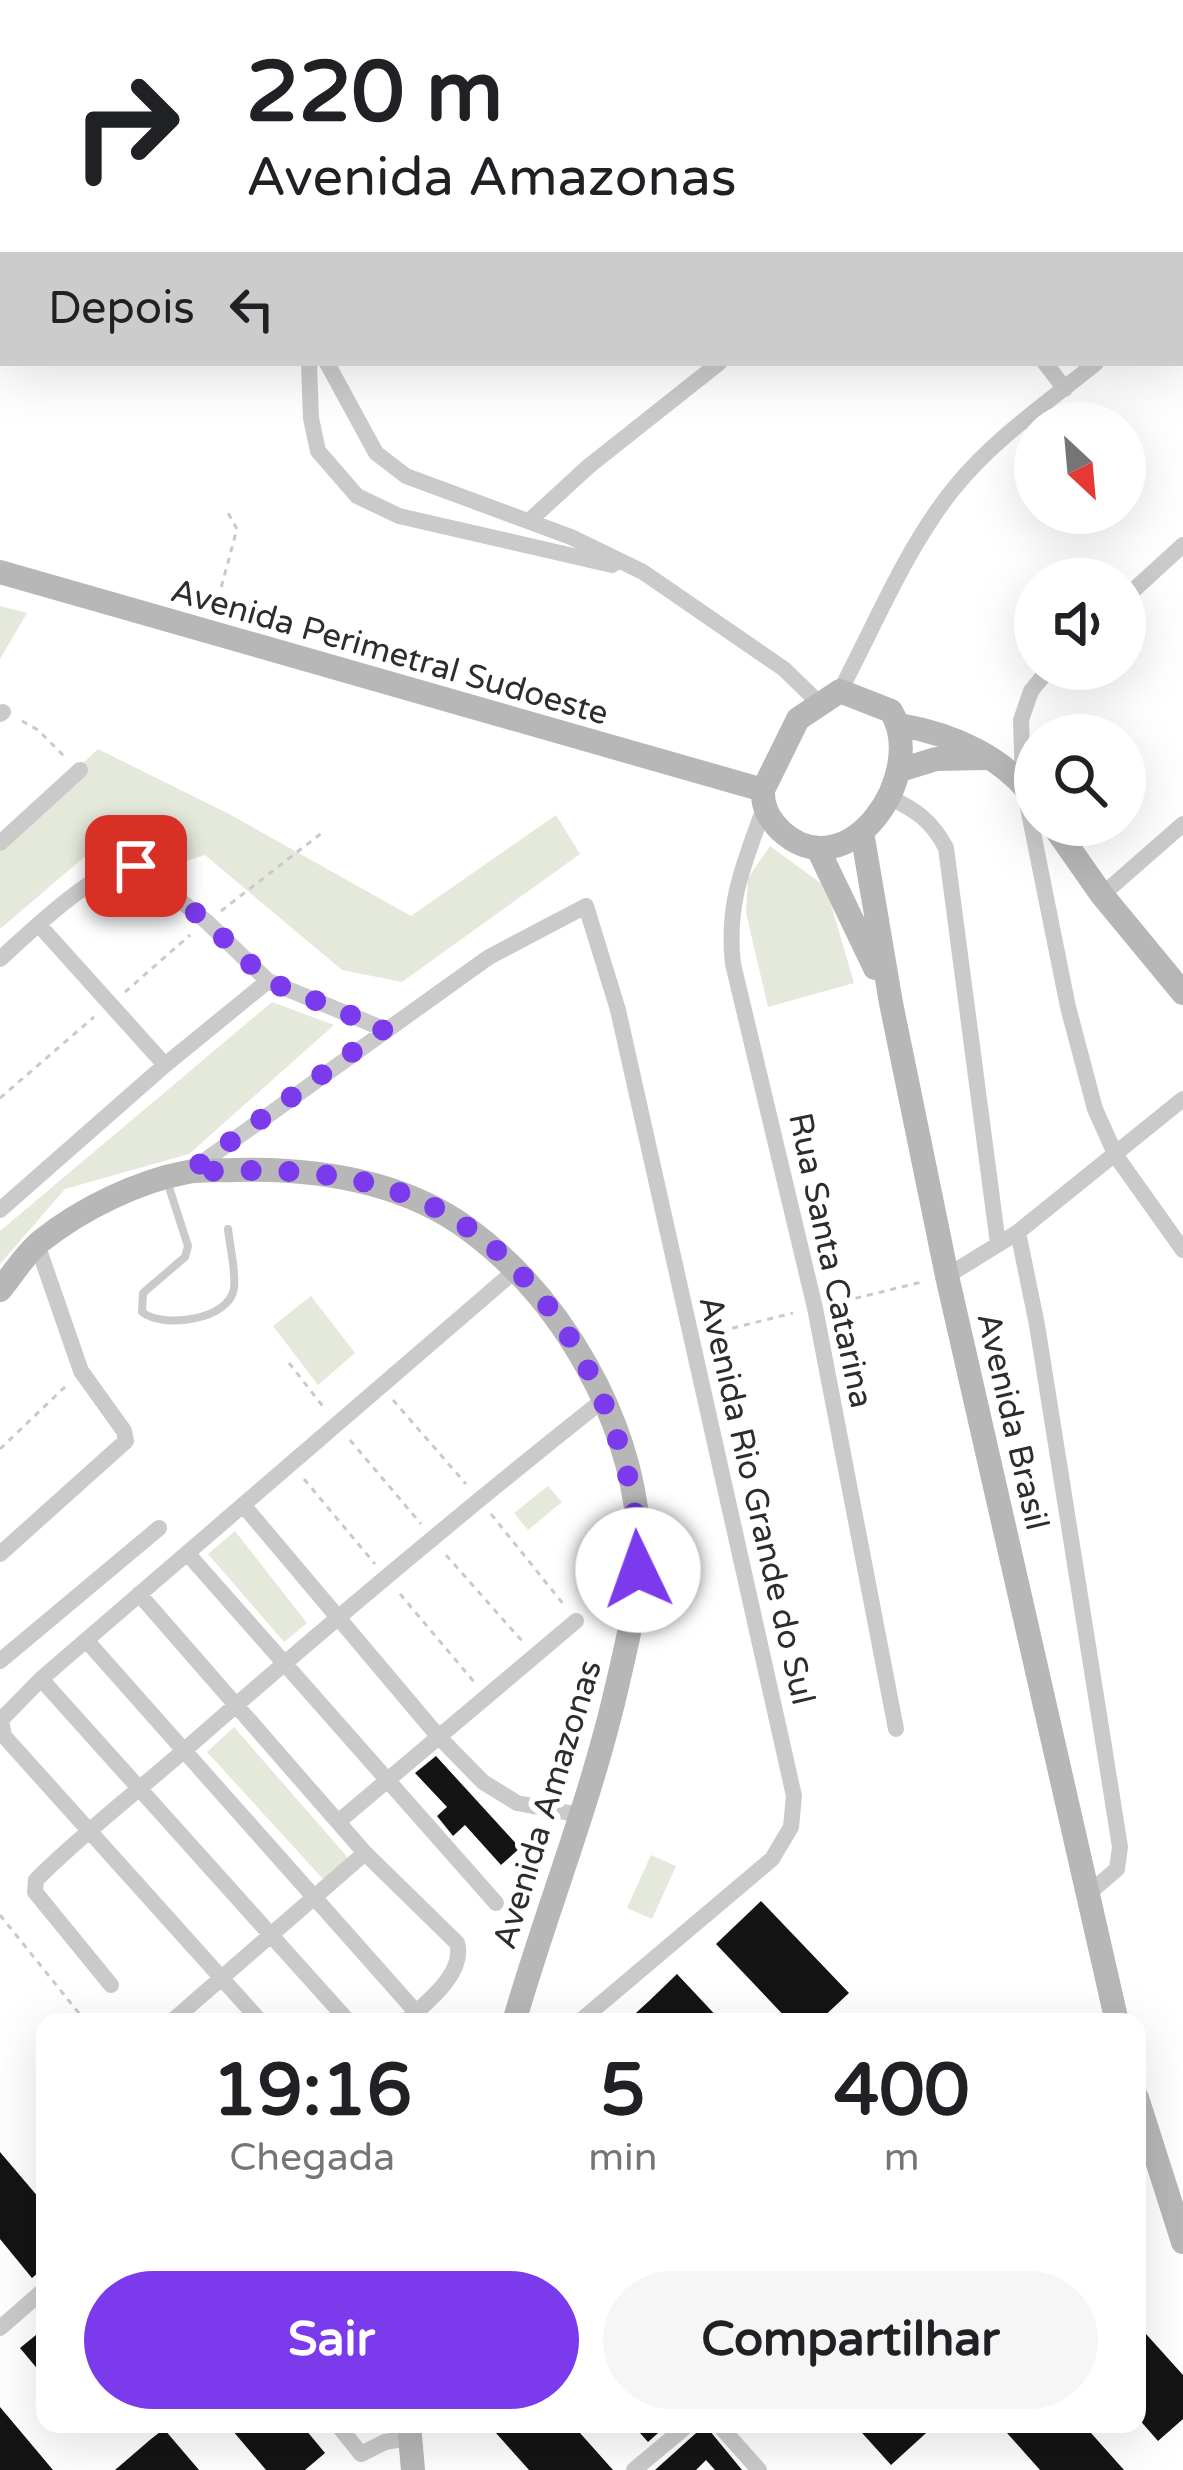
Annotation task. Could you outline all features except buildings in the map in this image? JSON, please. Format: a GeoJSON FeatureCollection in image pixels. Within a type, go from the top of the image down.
{"type":"FeatureCollection","features":[{"type":"Feature","properties":{"kind":"main road","name":"Avenida Perimetral Sudoeste"},"geometry":{"type":"LineString","coordinates":[[0,572],[763,799]]}},
{"type":"Feature","properties":{"kind":"main road"},"geometry":{"type":"LineString","coordinates":[[830,698],[877,703],[891,711],[900,725],[900,770],[889,797],[862,832],[818,849],[784,833],[763,799],[798,719],[830,698]]}},
{"type":"Feature","properties":{"kind":"main road"},"geometry":{"type":"LineString","coordinates":[[900,725],[949,737],[1014,780]]}},
{"type":"Feature","properties":{"kind":"main road"},"geometry":{"type":"LineString","coordinates":[[900,770],[936,759],[988,759]]}},
{"type":"Feature","properties":{"kind":"main road","name":"Avenida Brasil"},"geometry":{"type":"LineString","coordinates":[[862,832],[946,1276],[1115,2013]]}},
{"type":"Feature","properties":{"kind":"main road"},"geometry":{"type":"LineString","coordinates":[[1068,846],[1183,993]]}},
{"type":"Feature","properties":{"kind":"main road"},"geometry":{"type":"LineString","coordinates":[[818,849],[891,1003]]}},
{"type":"Feature","properties":{"kind":"main road","name":"Avenida Amazonas"},"geometry":{"type":"LineString","coordinates":[[0,1290],[37,1244],[111,1199],[177,1175],[277,1169],[357,1180],[416,1199],[466,1227],[517,1269],[572,1342],[603,1400],[629,1473],[639,1538],[637,1602],[607,1732],[517,2013]]}},
{"type":"Feature","properties":{"kind":"main road"},"geometry":{"type":"LineString","coordinates":[[1146,2126],[1183,2242]]}},
{"type":"Feature","properties":{"kind":"main road"},"geometry":{"type":"LineString","coordinates":[[408,2433],[412,2470]]}},
{"type":"Feature","properties":{"kind":"street"},"geometry":{"type":"LineString","coordinates":[[309,366],[311,418],[319,451],[357,496],[399,516],[644,572]]}},
{"type":"Feature","properties":{"kind":"street"},"geometry":{"type":"LineString","coordinates":[[329,366],[376,453],[406,476],[529,520],[644,572],[830,698],[929,524],[955,488],[985,455],[1092,366]]}},
{"type":"Feature","properties":{"kind":"street"},"geometry":{"type":"LineString","coordinates":[[529,520],[715,366]]}},
{"type":"Feature","properties":{"kind":"street"},"geometry":{"type":"LineString","coordinates":[[1047,366],[1065,389]]}},
{"type":"Feature","properties":{"kind":"street"},"geometry":{"type":"LineString","coordinates":[[1146,579],[1183,545]]}},
{"type":"Feature","properties":{"kind":"street"},"geometry":{"type":"LineString","coordinates":[[0,843],[80,770]]}},
{"type":"Feature","properties":{"kind":"street"},"geometry":{"type":"LineString","coordinates":[[889,797],[918,811],[935,827],[946,848],[998,1244]]}},
{"type":"Feature","properties":{"kind":"street","name":"Rua Santa Catarina"},"geometry":{"type":"LineString","coordinates":[[763,799],[733,896],[729,929],[733,964],[815,1308],[896,1729]]}},
{"type":"Feature","properties":{"kind":"street"},"geometry":{"type":"LineString","coordinates":[[1102,895],[1183,824]]}},
{"type":"Feature","properties":{"kind":"street"},"geometry":{"type":"LineString","coordinates":[[1039,846],[1068,1007],[1095,1109],[1116,1156],[1183,1250]]}},
{"type":"Feature","properties":{"kind":"street"},"geometry":{"type":"LineString","coordinates":[[0,958],[93,882],[127,865],[157,879],[268,981],[384,1029]]}},
{"type":"Feature","properties":{"kind":"street","name":"Avenida Amazonas"},"geometry":{"type":"LineString","coordinates":[[177,1175],[489,958],[586,906]]}},
{"type":"Feature","properties":{"kind":"street","name":"Avenida Rio Grande do Sul"},"geometry":{"type":"LineString","coordinates":[[586,906],[618,1010],[794,1796],[791,1827],[772,1859],[590,2013]]}},
{"type":"Feature","properties":{"kind":"street"},"geometry":{"type":"LineString","coordinates":[[39,926],[165,1065]]}},
{"type":"Feature","properties":{"kind":"street"},"geometry":{"type":"LineString","coordinates":[[0,1210],[268,981]]}},
{"type":"Feature","properties":{"kind":"street"},"geometry":{"type":"LineString","coordinates":[[946,1276],[1018,1232],[1183,1099]]}},
{"type":"Feature","properties":{"kind":"street"},"geometry":{"type":"LineString","coordinates":[[1018,1232],[1120,1847],[1111,1877],[1088,1894]]}},
{"type":"Feature","properties":{"kind":"street"},"geometry":{"type":"LineString","coordinates":[[0,1554],[125,1442],[124,1431],[81,1371],[37,1244]]}},
{"type":"Feature","properties":{"kind":"street"},"geometry":{"type":"LineString","coordinates":[[253,2013],[4,1736],[3,1716],[41,1678],[517,1269]]}},
{"type":"Feature","properties":{"kind":"street"},"geometry":{"type":"LineString","coordinates":[[111,1985],[35,1892],[36,1880],[89,1828],[281,1664],[603,1400]]}},
{"type":"Feature","properties":{"kind":"street"},"geometry":{"type":"LineString","coordinates":[[244,1506],[438,1736],[498,1793],[518,1803],[580,1815]]}},
{"type":"Feature","properties":{"kind":"street"},"geometry":{"type":"LineString","coordinates":[[0,1661],[159,1528]]}},
{"type":"Feature","properties":{"kind":"street"},"geometry":{"type":"LineString","coordinates":[[187,1553],[496,1903]]}},
{"type":"Feature","properties":{"kind":"street"},"geometry":{"type":"LineString","coordinates":[[140,1594],[365,1852],[451,1935],[460,1951],[456,1969],[414,2013]]}},
{"type":"Feature","properties":{"kind":"street"},"geometry":{"type":"LineString","coordinates":[[338,1822],[576,1621]]}},
{"type":"Feature","properties":{"kind":"street"},"geometry":{"type":"LineString","coordinates":[[86,1640],[314,1898],[407,2013]]}},
{"type":"Feature","properties":{"kind":"street"},"geometry":{"type":"LineString","coordinates":[[41,1678],[340,2013]]}},
{"type":"Feature","properties":{"kind":"street"},"geometry":{"type":"LineString","coordinates":[[184,2013],[365,1852]]}},
{"type":"Feature","properties":{"kind":"street"},"geometry":{"type":"LineString","coordinates":[[0,2329],[36,2297]]}},
{"type":"Feature","properties":{"kind":"street"},"geometry":{"type":"LineString","coordinates":[[344,2433],[361,2454]]}},
{"type":"Feature","properties":{"kind":"street"},"geometry":{"type":"LineString","coordinates":[[347,2470],[361,2454],[404,2433]]}},
{"type":"Feature","properties":{"kind":"street"},"geometry":{"type":"LineString","coordinates":[[634,2470],[678,2433]]}},
{"type":"Feature","properties":{"kind":"street"},"geometry":{"type":"LineString","coordinates":[[726,2433],[759,2470]]}},
{"type":"Feature","properties":{"kind":"lane"},"geometry":{"type":"LineString","coordinates":[[177,1175],[188,1246],[185,1257],[143,1293],[142,1312],[153,1321],[172,1323],[199,1316],[230,1299],[234,1290],[228,1229]]}},
{"type":"Feature","properties":{"kind":"path"},"geometry":{"type":"LineString","coordinates":[[212,621],[237,529],[226,509]]}},
{"type":"Feature","properties":{"kind":"path"},"geometry":{"type":"LineString","coordinates":[[1,713],[38,730],[80,770]]}},
{"type":"Feature","properties":{"kind":"path"},"geometry":{"type":"LineString","coordinates":[[0,1098],[206,921],[323,832]]}},
{"type":"Feature","properties":{"kind":"path"},"geometry":{"type":"LineString","coordinates":[[289,1363],[534,1655]]}},
{"type":"Feature","properties":{"kind":"path"},"geometry":{"type":"LineString","coordinates":[[0,1449],[81,1371]]}},
{"type":"Feature","properties":{"kind":"path"},"geometry":{"type":"LineString","coordinates":[[0,1915],[79,2013]]}},
{"type":"Feature","properties":{"kind":"shaded area"},"geometry":{"type":"Polygon","coordinates":[[[0,606],[27,613],[0,659],[0,606]]]}},
{"type":"Feature","properties":{"kind":"shaded area"},"geometry":{"type":"Polygon","coordinates":[[[98,749],[231,815],[411,916],[556,815],[580,854],[402,982],[342,970],[205,855],[179,863],[103,841],[0,929],[0,841],[98,749]]]}},
{"type":"Feature","properties":{"kind":"shaded area"},"geometry":{"type":"Polygon","coordinates":[[[770,846],[826,887],[854,983],[768,1007],[746,913],[748,878],[770,846]]]}},
{"type":"Feature","properties":{"kind":"shaded area"},"geometry":{"type":"Polygon","coordinates":[[[272,1002],[334,1025],[189,1154],[65,1189],[0,1264],[0,1231],[272,1002]]]}},
{"type":"Feature","properties":{"kind":"shaded area"},"geometry":{"type":"Polygon","coordinates":[[[311,1296],[355,1353],[318,1385],[273,1326],[311,1296]]]}},
{"type":"Feature","properties":{"kind":"shaded area"},"geometry":{"type":"Polygon","coordinates":[[[548,1486],[562,1502],[528,1530],[514,1513],[548,1486]]]}},
{"type":"Feature","properties":{"kind":"shaded area"},"geometry":{"type":"Polygon","coordinates":[[[235,1531],[307,1623],[284,1642],[208,1554],[235,1531]]]}},
{"type":"Feature","properties":{"kind":"shaded area"},"geometry":{"type":"Polygon","coordinates":[[[234,1727],[349,1859],[324,1880],[207,1752],[234,1727]]]}},
{"type":"Feature","properties":{"kind":"shaded area"},"geometry":{"type":"Polygon","coordinates":[[[651,1855],[676,1866],[652,1919],[627,1908],[651,1855]]]}},
{"type":"Feature","properties":{"kind":"route"},"geometry":{"type":"LineString","coordinates":[[136,866],[206,921],[268,981],[384,1029],[189,1172],[277,1169],[357,1180],[416,1199],[466,1227],[517,1269],[572,1342],[603,1400],[629,1473],[639,1538],[638,1570]]}}]}
